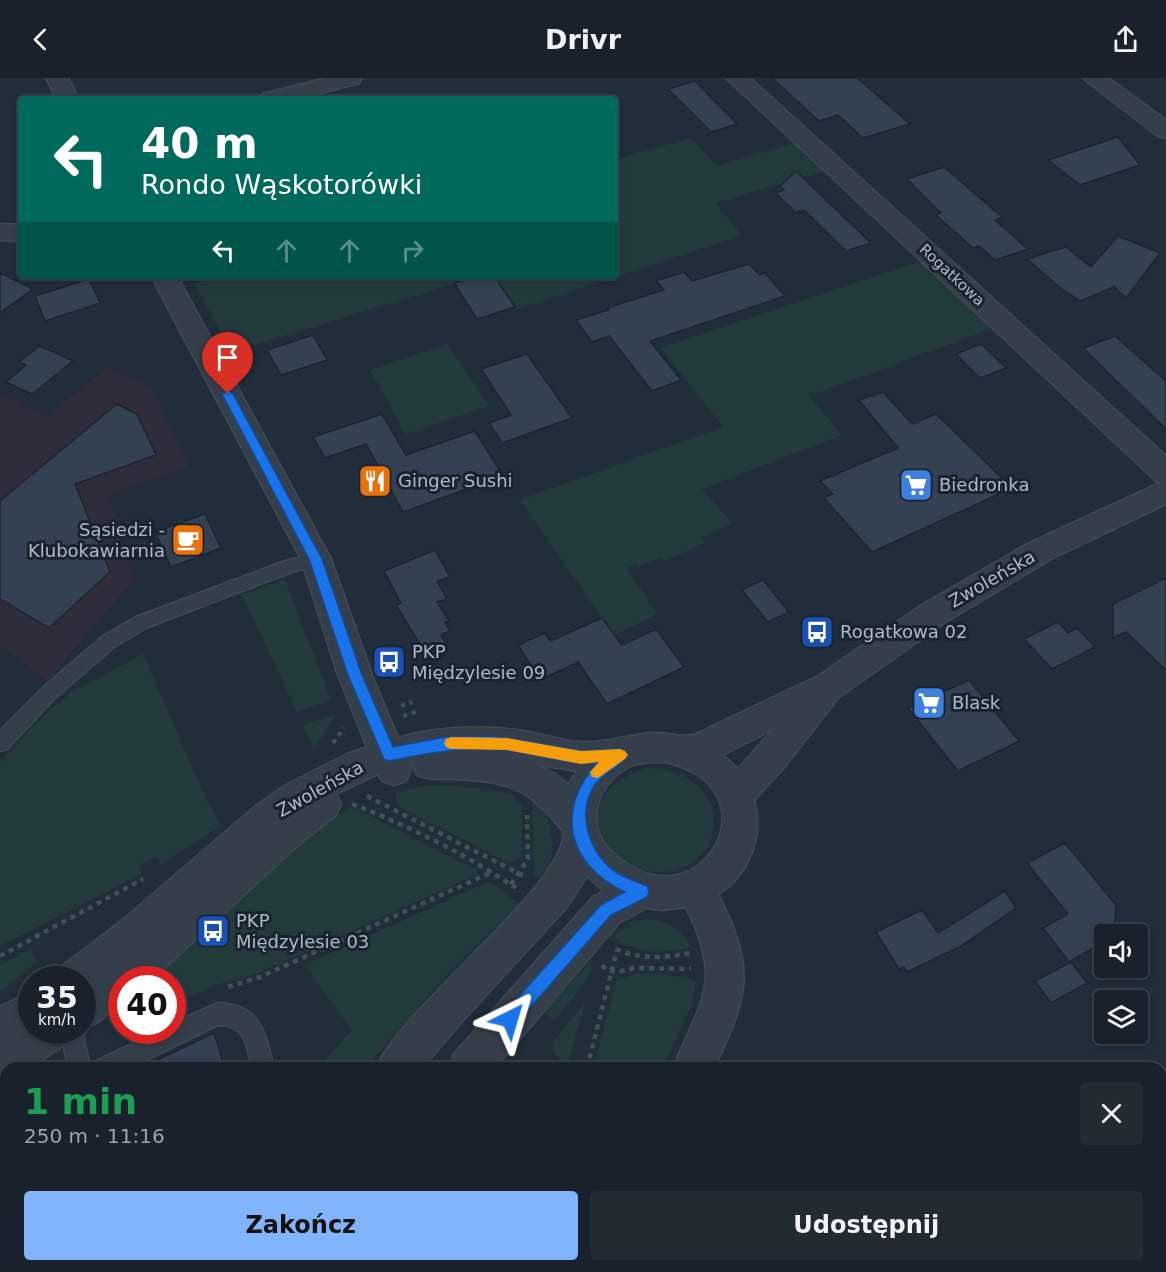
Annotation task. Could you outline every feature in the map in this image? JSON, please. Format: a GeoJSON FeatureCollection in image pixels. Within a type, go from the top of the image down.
{"type":"FeatureCollection","features":[{"type":"Feature","properties":{"kind":"street"},"geometry":{"type":"LineString","coordinates":[[57,78],[66,96]]}},
{"type":"Feature","properties":{"kind":"street"},"geometry":{"type":"LineString","coordinates":[[282,96],[351,78]]}},
{"type":"Feature","properties":{"kind":"street","name":"Rogatkowa"},"geometry":{"type":"LineString","coordinates":[[737,78],[1166,473]]}},
{"type":"Feature","properties":{"kind":"street"},"geometry":{"type":"LineString","coordinates":[[1094,78],[1166,131]]}},
{"type":"Feature","properties":{"kind":"street"},"geometry":{"type":"LineString","coordinates":[[0,232],[18,233]]}},
{"type":"Feature","properties":{"kind":"street"},"geometry":{"type":"LineString","coordinates":[[166,279],[316,559],[355,675],[391,762]]}},
{"type":"Feature","properties":{"kind":"street","name":"Zwoleńska"},"geometry":{"type":"LineString","coordinates":[[687,752],[704,747],[830,686],[933,614],[1001,574],[1051,546],[1166,491]]}},
{"type":"Feature","properties":{"kind":"street","name":"Zwoleńska"},"geometry":{"type":"LineString","coordinates":[[736,795],[770,759],[830,686]]}},
{"type":"Feature","properties":{"kind":"street","name":"Zwoleńska"},"geometry":{"type":"LineString","coordinates":[[138,966],[284,834],[321,805],[391,762],[446,743],[507,744],[581,757],[620,755]]}},
{"type":"Feature","properties":{"kind":"street"},"geometry":{"type":"LineString","coordinates":[[401,1062],[451,1004],[553,896],[574,864],[580,829],[580,801],[589,782],[602,766],[620,755],[642,748],[665,747],[687,752],[716,769],[736,795],[741,812],[741,830],[737,849],[727,865],[713,878],[695,887],[673,893],[641,891],[611,878],[597,866],[580,829]]}},
{"type":"Feature","properties":{"kind":"street","name":"Zwoleńska"},"geometry":{"type":"LineString","coordinates":[[93,966],[137,932],[271,815],[298,796],[359,765],[391,762],[458,764],[512,771],[543,785],[580,829]]}},
{"type":"Feature","properties":{"kind":"street"},"geometry":{"type":"LineString","coordinates":[[695,887],[720,938],[726,963],[723,999],[696,1062]]}},
{"type":"Feature","properties":{"kind":"street"},"geometry":{"type":"LineString","coordinates":[[473,1062],[606,910],[641,891]]}},
{"type":"Feature","properties":{"kind":"street"},"geometry":{"type":"LineString","coordinates":[[0,1029],[18,1018]]}},
{"type":"Feature","properties":{"kind":"street"},"geometry":{"type":"LineString","coordinates":[[3,1062],[31,1044]]}},
{"type":"Feature","properties":{"kind":"lane"},"geometry":{"type":"LineString","coordinates":[[0,743],[50,692],[109,641],[142,622],[288,567],[316,559]]}},
{"type":"Feature","properties":{"kind":"lane"},"geometry":{"type":"LineString","coordinates":[[118,1062],[210,1017],[230,1013],[240,1016],[252,1030],[261,1062]]}},
{"type":"Feature","properties":{"kind":"lane"},"geometry":{"type":"LineString","coordinates":[[75,1044],[78,1062]]}},
{"type":"Feature","properties":{"kind":"path"},"geometry":{"type":"LineString","coordinates":[[399,706],[412,702]]}},
{"type":"Feature","properties":{"kind":"path"},"geometry":{"type":"LineString","coordinates":[[360,792],[528,878]]}},
{"type":"Feature","properties":{"kind":"path"},"geometry":{"type":"LineString","coordinates":[[345,799],[347,803],[370,810],[492,872],[519,890]]}},
{"type":"Feature","properties":{"kind":"path"},"geometry":{"type":"LineString","coordinates":[[511,884],[528,859],[527,805]]}},
{"type":"Feature","properties":{"kind":"path"},"geometry":{"type":"LineString","coordinates":[[227,988],[260,977],[492,872]]}},
{"type":"Feature","properties":{"kind":"path"},"geometry":{"type":"LineString","coordinates":[[0,956],[107,900]]}},
{"type":"Feature","properties":{"kind":"path"},"geometry":{"type":"LineString","coordinates":[[611,945],[617,951],[633,956],[657,958],[698,952]]}},
{"type":"Feature","properties":{"kind":"path"},"geometry":{"type":"LineString","coordinates":[[589,1062],[614,971],[617,951]]}},
{"type":"Feature","properties":{"kind":"path"},"geometry":{"type":"LineString","coordinates":[[598,960],[602,967],[614,971],[633,968],[700,969]]}},
{"type":"Feature","properties":{"kind":"shaded area"},"geometry":{"type":"Polygon","coordinates":[[[109,367],[151,386],[190,467],[107,496],[119,526],[113,530],[135,578],[47,681],[0,645],[0,393],[47,415],[109,367]]]}},
{"type":"Feature","properties":{"kind":"green space"},"geometry":{"type":"Polygon","coordinates":[[[690,138],[718,166],[794,143],[823,171],[716,203],[741,235],[618,276],[618,159],[690,138]]]}},
{"type":"Feature","properties":{"kind":"green space"},"geometry":{"type":"Polygon","coordinates":[[[921,261],[993,328],[809,396],[842,435],[702,489],[733,524],[701,537],[706,543],[663,561],[660,558],[638,567],[636,564],[626,568],[658,614],[614,635],[520,500],[723,427],[661,348],[921,261]]]}},
{"type":"Feature","properties":{"kind":"green space"},"geometry":{"type":"Polygon","coordinates":[[[210,279],[469,279],[231,352],[195,284],[210,279]]]}},
{"type":"Feature","properties":{"kind":"green space"},"geometry":{"type":"Polygon","coordinates":[[[497,279],[608,279],[517,309],[497,279]]]}},
{"type":"Feature","properties":{"kind":"green space"},"geometry":{"type":"Polygon","coordinates":[[[448,345],[489,406],[406,434],[370,370],[448,345]]]}},
{"type":"Feature","properties":{"kind":"green space"},"geometry":{"type":"Polygon","coordinates":[[[285,580],[331,700],[297,712],[242,595],[285,580]]]}},
{"type":"Feature","properties":{"kind":"green space"},"geometry":{"type":"Polygon","coordinates":[[[143,654],[207,801],[221,826],[161,864],[157,856],[138,866],[141,874],[0,946],[0,762],[44,715],[71,693],[143,654]]]}},
{"type":"Feature","properties":{"kind":"green space"},"geometry":{"type":"Polygon","coordinates":[[[336,714],[314,749],[303,725],[336,714]]]}},
{"type":"Feature","properties":{"kind":"green space"},"geometry":{"type":"Polygon","coordinates":[[[651,768],[680,775],[700,788],[711,805],[714,824],[710,843],[698,858],[680,869],[655,872],[637,868],[615,856],[602,837],[598,823],[603,798],[611,787],[623,779],[651,768]]]}},
{"type":"Feature","properties":{"kind":"green space"},"geometry":{"type":"Polygon","coordinates":[[[426,786],[457,786],[511,793],[522,805],[522,856],[510,863],[398,806],[395,792],[426,786]]]}},
{"type":"Feature","properties":{"kind":"green space"},"geometry":{"type":"Polygon","coordinates":[[[532,798],[546,810],[553,843],[550,865],[540,879],[534,875],[532,798]]]}},
{"type":"Feature","properties":{"kind":"green space"},"geometry":{"type":"Polygon","coordinates":[[[349,808],[359,810],[477,871],[477,874],[256,974],[215,985],[186,998],[186,966],[164,966],[198,935],[207,943],[231,921],[222,913],[324,823],[349,808]]]}},
{"type":"Feature","properties":{"kind":"green space"},"geometry":{"type":"Polygon","coordinates":[[[486,883],[493,884],[519,904],[449,973],[370,1062],[323,1062],[352,1030],[304,965],[486,883]]]}},
{"type":"Feature","properties":{"kind":"green space"},"geometry":{"type":"Polygon","coordinates":[[[647,919],[661,921],[673,927],[692,947],[651,951],[632,947],[613,937],[633,921],[647,919]]]}},
{"type":"Feature","properties":{"kind":"green space"},"geometry":{"type":"Polygon","coordinates":[[[31,949],[37,962],[32,966],[18,966],[18,977],[0,992],[0,965],[31,949]]]}},
{"type":"Feature","properties":{"kind":"green space"},"geometry":{"type":"Polygon","coordinates":[[[589,963],[592,968],[586,981],[554,1021],[544,1013],[589,963]]]}},
{"type":"Feature","properties":{"kind":"green space"},"geometry":{"type":"Polygon","coordinates":[[[639,973],[686,977],[696,981],[691,1006],[665,1062],[595,1062],[617,980],[639,973]]]}},
{"type":"Feature","properties":{"kind":"green space"},"geometry":{"type":"Polygon","coordinates":[[[585,1003],[569,1062],[561,1062],[553,1049],[555,1039],[585,1003]]]}},
{"type":"Feature","properties":{"kind":"building"},"geometry":{"type":"Polygon","coordinates":[[[772,78],[857,78],[910,124],[863,138],[838,115],[819,121],[772,78]]]}},
{"type":"Feature","properties":{"kind":"building"},"geometry":{"type":"Polygon","coordinates":[[[695,81],[737,124],[711,132],[668,89],[695,81]]]}},
{"type":"Feature","properties":{"kind":"building"},"geometry":{"type":"Polygon","coordinates":[[[1118,137],[1140,165],[1080,185],[1048,160],[1118,137]]]}},
{"type":"Feature","properties":{"kind":"building"},"geometry":{"type":"Polygon","coordinates":[[[944,167],[1002,217],[995,220],[1028,249],[995,260],[979,246],[973,248],[936,215],[941,213],[907,179],[944,167]]]}},
{"type":"Feature","properties":{"kind":"building"},"geometry":{"type":"Polygon","coordinates":[[[796,171],[871,243],[846,251],[804,210],[795,212],[776,193],[784,190],[780,186],[796,171]]]}},
{"type":"Feature","properties":{"kind":"building"},"geometry":{"type":"Polygon","coordinates":[[[1118,236],[1160,253],[1126,298],[1114,287],[1080,301],[1063,290],[1027,259],[1066,247],[1091,267],[1118,236]]]}},
{"type":"Feature","properties":{"kind":"building"},"geometry":{"type":"Polygon","coordinates":[[[749,264],[760,275],[765,273],[785,296],[650,341],[681,380],[652,391],[609,336],[592,342],[576,320],[664,290],[656,281],[684,272],[692,281],[749,264]]]}},
{"type":"Feature","properties":{"kind":"building"},"geometry":{"type":"Polygon","coordinates":[[[0,273],[33,289],[0,313],[0,273]]]}},
{"type":"Feature","properties":{"kind":"building"},"geometry":{"type":"Polygon","coordinates":[[[89,279],[100,303],[45,321],[35,296],[89,279]]]}},
{"type":"Feature","properties":{"kind":"building"},"geometry":{"type":"Polygon","coordinates":[[[468,279],[496,279],[515,307],[477,319],[454,283],[468,279]]]}},
{"type":"Feature","properties":{"kind":"building"},"geometry":{"type":"Polygon","coordinates":[[[313,335],[327,360],[281,375],[267,350],[313,335]]]}},
{"type":"Feature","properties":{"kind":"building"},"geometry":{"type":"Polygon","coordinates":[[[1115,336],[1166,381],[1166,429],[1083,348],[1115,336]]]}},
{"type":"Feature","properties":{"kind":"building"},"geometry":{"type":"Polygon","coordinates":[[[981,344],[1006,368],[980,378],[956,354],[981,344]]]}},
{"type":"Feature","properties":{"kind":"building"},"geometry":{"type":"Polygon","coordinates":[[[40,346],[73,361],[32,394],[6,382],[26,365],[19,362],[40,346]]]}},
{"type":"Feature","properties":{"kind":"building"},"geometry":{"type":"Polygon","coordinates":[[[527,354],[572,418],[502,443],[489,423],[511,415],[481,369],[527,354]]]}},
{"type":"Feature","properties":{"kind":"building","name":"Biedronka"},"geometry":{"type":"Polygon","coordinates":[[[883,392],[912,424],[936,414],[1012,488],[872,552],[824,498],[833,494],[820,481],[898,448],[859,400],[883,392]]]}},
{"type":"Feature","properties":{"kind":"building"},"geometry":{"type":"Polygon","coordinates":[[[117,404],[137,414],[156,455],[75,484],[110,572],[49,628],[0,599],[0,501],[117,404]]]}},
{"type":"Feature","properties":{"kind":"building"},"geometry":{"type":"Polygon","coordinates":[[[382,414],[406,455],[475,431],[503,476],[403,512],[366,444],[325,458],[313,437],[382,414]]]}},
{"type":"Feature","properties":{"kind":"building","name":"Sąsiedzi - Klubokawiarnia"},"geometry":{"type":"Polygon","coordinates":[[[205,514],[221,548],[171,567],[155,532],[205,514]]]}},
{"type":"Feature","properties":{"kind":"building"},"geometry":{"type":"Polygon","coordinates":[[[435,550],[450,577],[437,581],[447,599],[437,602],[449,621],[445,622],[450,631],[441,635],[446,643],[425,653],[396,605],[401,603],[384,571],[435,550]]]}},
{"type":"Feature","properties":{"kind":"building"},"geometry":{"type":"Polygon","coordinates":[[[1166,578],[1166,670],[1126,632],[1113,638],[1113,604],[1166,578]]]}},
{"type":"Feature","properties":{"kind":"building"},"geometry":{"type":"Polygon","coordinates":[[[763,580],[789,612],[768,622],[742,590],[763,580]]]}},
{"type":"Feature","properties":{"kind":"building"},"geometry":{"type":"Polygon","coordinates":[[[602,618],[622,645],[656,629],[684,667],[607,704],[578,662],[540,680],[518,645],[545,633],[550,641],[602,618]]]}},
{"type":"Feature","properties":{"kind":"building"},"geometry":{"type":"Polygon","coordinates":[[[1058,622],[1068,633],[1077,628],[1095,647],[1052,669],[1024,639],[1058,622]]]}},
{"type":"Feature","properties":{"kind":"building"},"geometry":{"type":"Polygon","coordinates":[[[969,680],[1019,741],[958,771],[908,708],[969,680]]]}},
{"type":"Feature","properties":{"kind":"building"},"geometry":{"type":"Polygon","coordinates":[[[1065,843],[1116,905],[1115,924],[1094,924],[1094,948],[1069,962],[1043,928],[1068,914],[1027,863],[1065,843]]]}},
{"type":"Feature","properties":{"kind":"building"},"geometry":{"type":"Polygon","coordinates":[[[1005,891],[1016,908],[961,946],[907,972],[904,967],[899,969],[876,932],[922,910],[938,933],[1005,891]]]}},
{"type":"Feature","properties":{"kind":"building"},"geometry":{"type":"Polygon","coordinates":[[[1071,962],[1087,983],[1051,1003],[1035,981],[1071,962]]]}},
{"type":"Feature","properties":{"kind":"building"},"geometry":{"type":"Polygon","coordinates":[[[214,1033],[223,1062],[154,1062],[214,1033]]]}},
{"type":"Feature","properties":{"kind":"slow traffic"},"geometry":{"type":"LineString","coordinates":[[451,743],[507,744],[581,757],[620,755],[602,766],[598,772]]}},
{"type":"Feature","properties":{"kind":"place","name":"Ginger Sushi"},"geometry":{"type":"Point","coordinates":[375,481]}},
{"type":"Feature","properties":{"kind":"place","name":"Biedronka"},"geometry":{"type":"Point","coordinates":[916,485]}},
{"type":"Feature","properties":{"kind":"place","name":"Sąsiedzi - Klubokawiarnia"},"geometry":{"type":"Point","coordinates":[188,540]}},
{"type":"Feature","properties":{"kind":"place","name":"Rogatkowa 02"},"geometry":{"type":"Point","coordinates":[817,632]}},
{"type":"Feature","properties":{"kind":"place","name":"PKP Międzylesie 09"},"geometry":{"type":"Point","coordinates":[389,662]}},
{"type":"Feature","properties":{"kind":"place","name":"Blask"},"geometry":{"type":"Point","coordinates":[929,703]}},
{"type":"Feature","properties":{"kind":"place","name":"PKP Międzylesie 03"},"geometry":{"type":"Point","coordinates":[213,931]}},
{"type":"Feature","properties":{"kind":"route"},"geometry":{"type":"LineString","coordinates":[[228,394],[316,559],[355,675],[389,754],[446,743],[487,742],[581,757],[620,755],[602,766],[589,782],[580,801],[578,822],[581,837],[597,866],[611,878],[641,891],[606,910],[510,1019]]}}]}
